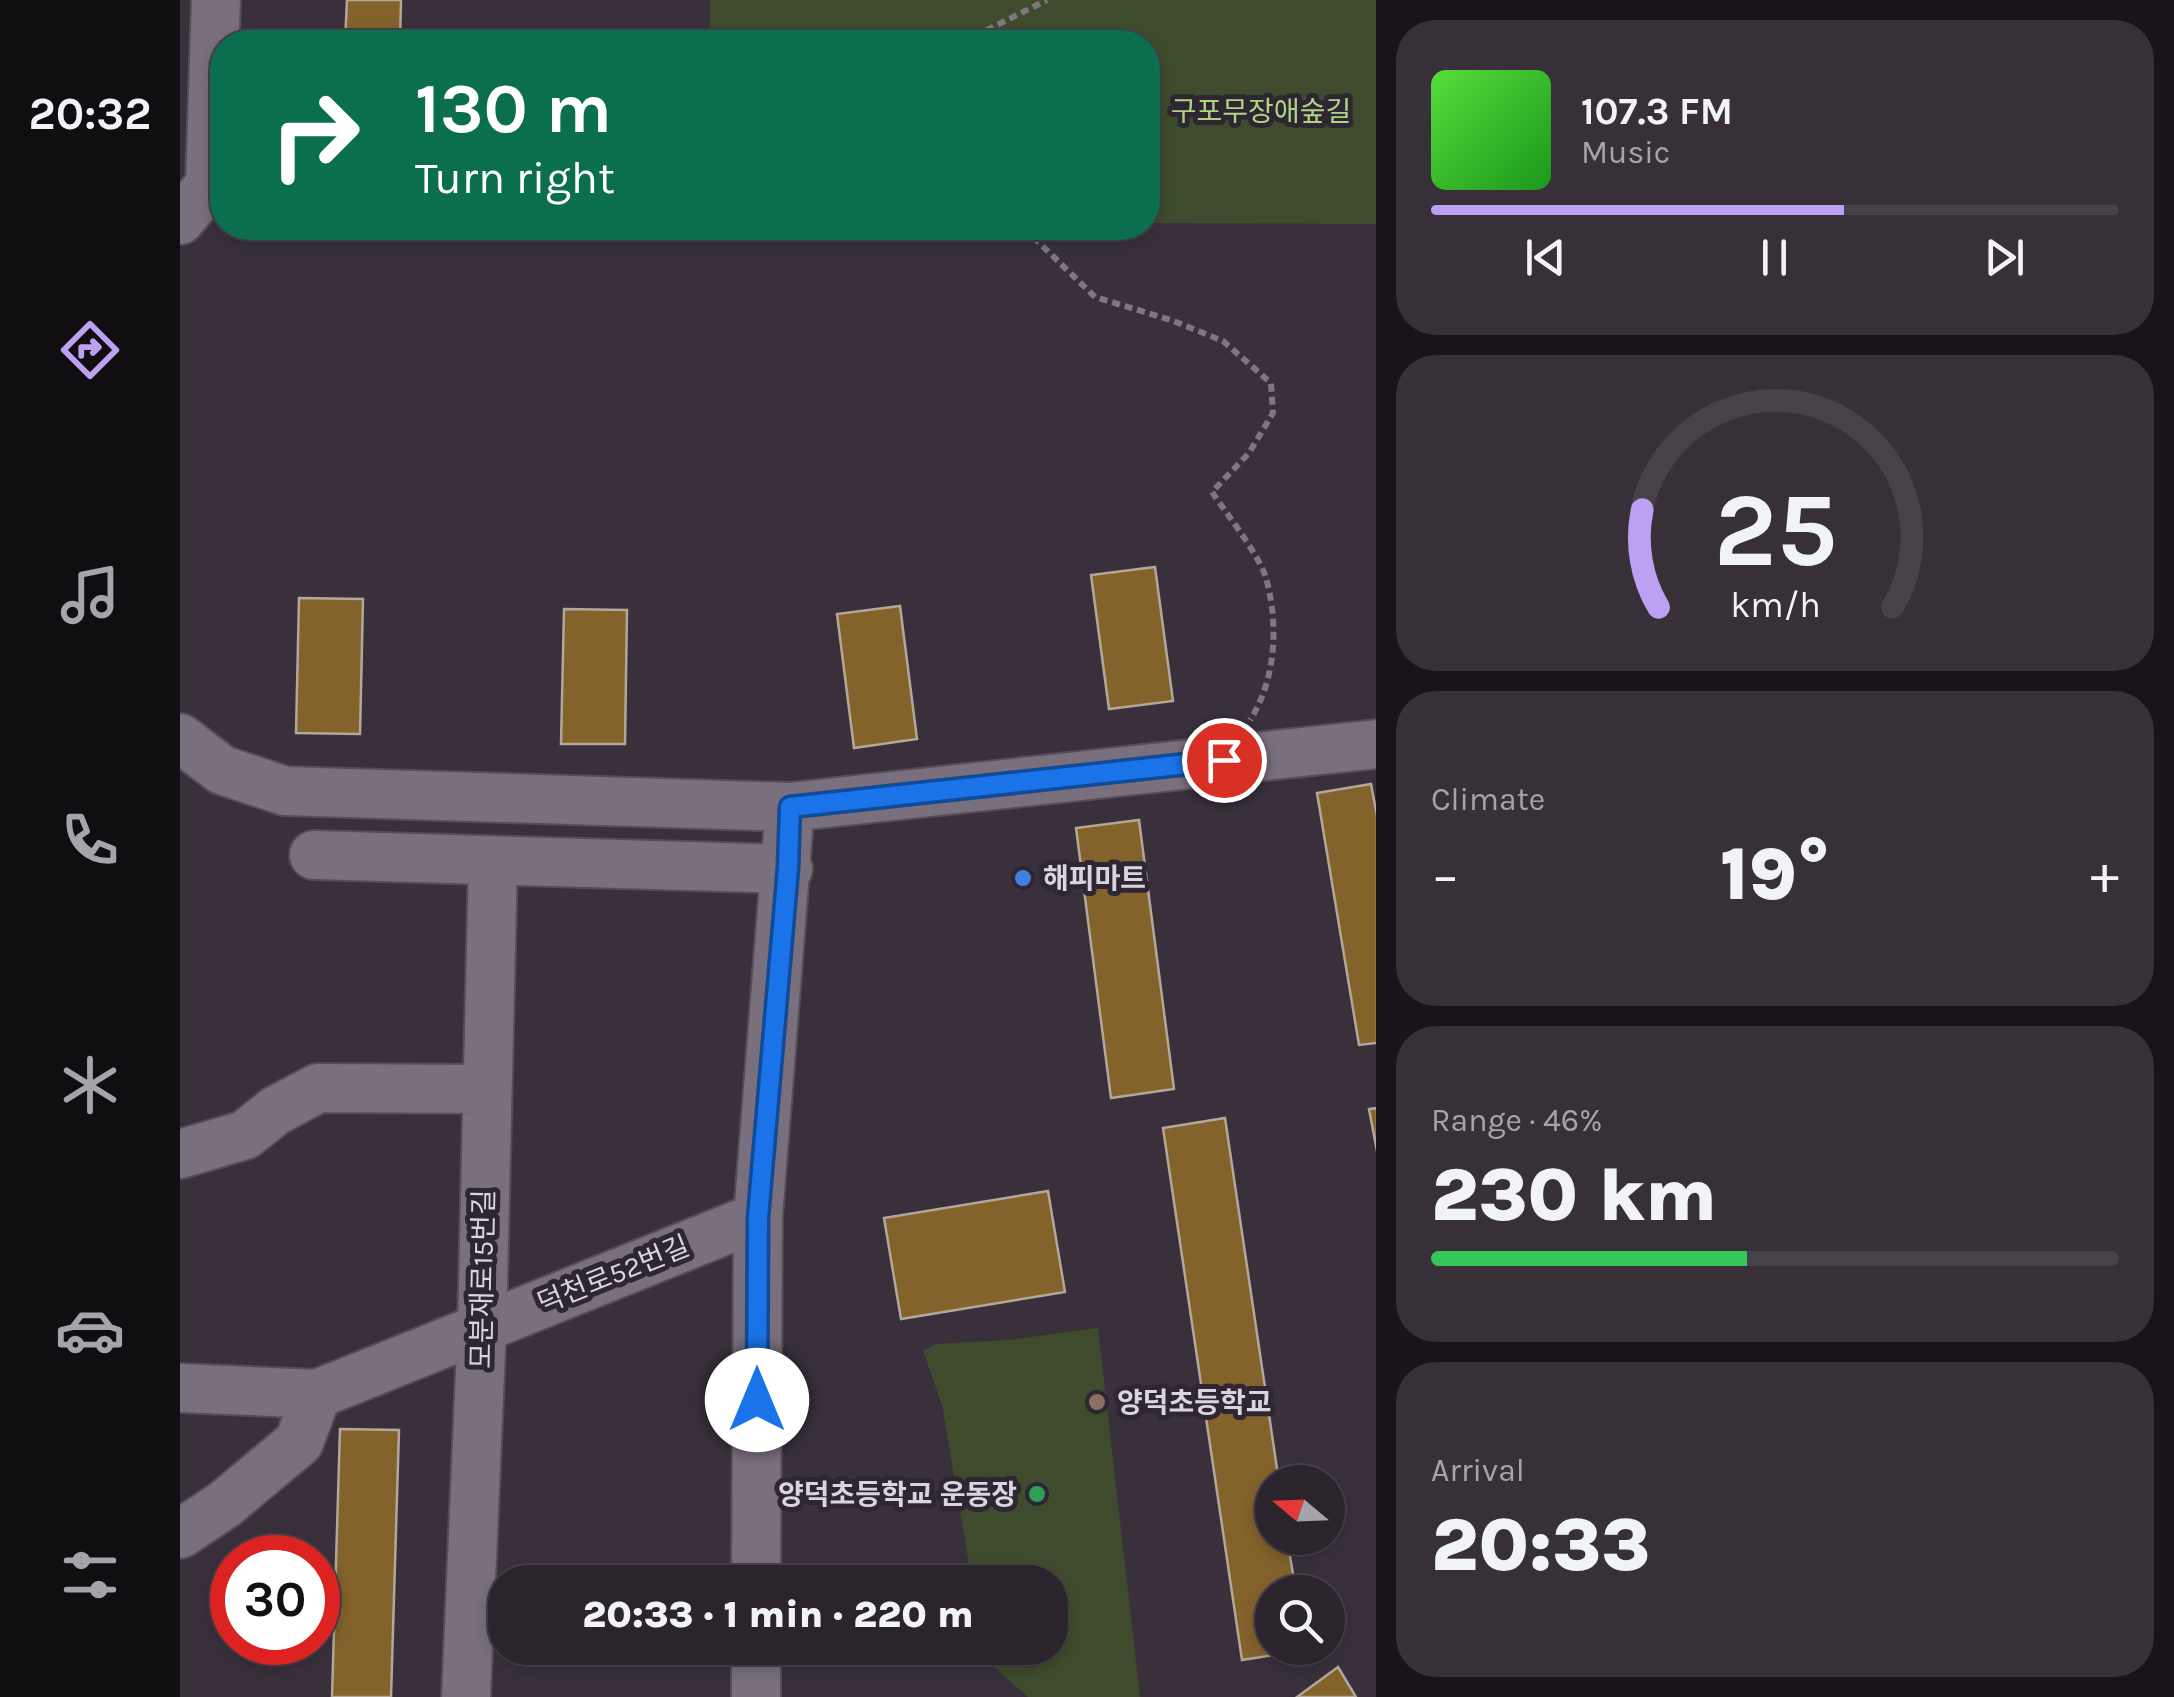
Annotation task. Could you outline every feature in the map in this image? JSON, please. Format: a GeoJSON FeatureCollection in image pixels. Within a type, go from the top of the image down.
{"type":"FeatureCollection","features":[{"type":"Feature","properties":{"kind":"street"},"geometry":{"type":"LineString","coordinates":[[215,30],[216,0]]}},
{"type":"Feature","properties":{"kind":"street"},"geometry":{"type":"LineString","coordinates":[[180,220],[210,184]]}},
{"type":"Feature","properties":{"kind":"street"},"geometry":{"type":"LineString","coordinates":[[180,738],[222,770],[284,792],[790,807],[1376,744]]}},
{"type":"Feature","properties":{"kind":"street"},"geometry":{"type":"LineString","coordinates":[[756,1565],[758,1217],[790,807]]}},
{"type":"Feature","properties":{"kind":"street"},"geometry":{"type":"LineString","coordinates":[[314,855],[788,868]]}},
{"type":"Feature","properties":{"kind":"street","name":"모분재로15번길"},"geometry":{"type":"LineString","coordinates":[[466,1697],[482,1326],[493,860]]}},
{"type":"Feature","properties":{"kind":"street"},"geometry":{"type":"LineString","coordinates":[[180,1154],[245,1135],[274,1111],[318,1088],[486,1088]]}},
{"type":"Feature","properties":{"kind":"street","name":"덕천로52번길"},"geometry":{"type":"LineString","coordinates":[[180,1388],[318,1394],[758,1217]]}},
{"type":"Feature","properties":{"kind":"street"},"geometry":{"type":"LineString","coordinates":[[180,1534],[225,1504],[298,1442],[318,1394]]}},
{"type":"Feature","properties":{"kind":"street"},"geometry":{"type":"LineString","coordinates":[[756,1665],[756,1697]]}},
{"type":"Feature","properties":{"kind":"path"},"geometry":{"type":"LineString","coordinates":[[984,30],[1047,0]]}},
{"type":"Feature","properties":{"kind":"path"},"geometry":{"type":"LineString","coordinates":[[1036,240],[1094,297],[1171,320],[1223,341],[1272,383],[1273,413],[1249,453],[1212,492],[1266,575],[1274,641],[1266,697],[1224,760]]}},
{"type":"Feature","properties":{"kind":"green space","name":"구포무장애숲길"},"geometry":{"type":"Polygon","coordinates":[[[710,0],[1376,0],[1376,224],[1160,223],[1160,30],[710,30],[710,0]]]}},
{"type":"Feature","properties":{"kind":"green space","name":"양덕초등학교 운동장"},"geometry":{"type":"Polygon","coordinates":[[[1098,1328],[1140,1697],[1028,1697],[992,1665],[1068,1665],[1068,1565],[969,1565],[942,1405],[923,1351],[936,1344],[1009,1340],[1098,1328]]]}},
{"type":"Feature","properties":{"kind":"building"},"geometry":{"type":"Polygon","coordinates":[[[347,0],[401,0],[400,30],[346,30],[347,0]]]}},
{"type":"Feature","properties":{"kind":"building"},"geometry":{"type":"Polygon","coordinates":[[[1155,567],[1173,701],[1109,709],[1091,575],[1155,567]]]}},
{"type":"Feature","properties":{"kind":"building"},"geometry":{"type":"Polygon","coordinates":[[[299,598],[363,599],[360,734],[296,733],[299,598]]]}},
{"type":"Feature","properties":{"kind":"building"},"geometry":{"type":"Polygon","coordinates":[[[900,606],[917,739],[854,748],[837,614],[900,606]]]}},
{"type":"Feature","properties":{"kind":"building"},"geometry":{"type":"Polygon","coordinates":[[[564,609],[627,610],[625,744],[561,744],[564,609]]]}},
{"type":"Feature","properties":{"kind":"building"},"geometry":{"type":"Polygon","coordinates":[[[1371,784],[1376,811],[1376,1043],[1359,1045],[1317,793],[1371,784]]]}},
{"type":"Feature","properties":{"kind":"building"},"geometry":{"type":"Polygon","coordinates":[[[1139,820],[1174,1089],[1111,1098],[1076,828],[1139,820]]]}},
{"type":"Feature","properties":{"kind":"building"},"geometry":{"type":"Polygon","coordinates":[[[1376,1108],[1376,1146],[1369,1109],[1376,1108]]]}},
{"type":"Feature","properties":{"kind":"building","name":"양덕초등학교"},"geometry":{"type":"Polygon","coordinates":[[[1225,1118],[1276,1465],[1255,1465],[1255,1555],[1290,1555],[1293,1575],[1255,1575],[1255,1658],[1242,1660],[1163,1128],[1225,1118]]]}},
{"type":"Feature","properties":{"kind":"building"},"geometry":{"type":"Polygon","coordinates":[[[1048,1191],[1065,1292],[901,1319],[884,1218],[1048,1191]]]}},
{"type":"Feature","properties":{"kind":"building"},"geometry":{"type":"Polygon","coordinates":[[[340,1429],[399,1430],[391,1697],[332,1697],[333,1665],[340,1665],[340,1535],[337,1535],[340,1429]]]}},
{"type":"Feature","properties":{"kind":"building"},"geometry":{"type":"Polygon","coordinates":[[[1338,1667],[1356,1697],[1297,1697],[1338,1667]]]}},
{"type":"Feature","properties":{"kind":"place","name":"해피마트"},"geometry":{"type":"Point","coordinates":[1023,878]}},
{"type":"Feature","properties":{"kind":"place","name":"양덕초등학교"},"geometry":{"type":"Point","coordinates":[1097,1402]}},
{"type":"Feature","properties":{"kind":"place","name":"양덕초등학교 운동장"},"geometry":{"type":"Point","coordinates":[1037,1494]}},
{"type":"Feature","properties":{"kind":"route"},"geometry":{"type":"LineString","coordinates":[[757,1400],[758,1217],[790,807],[1224,760]]}}]}
